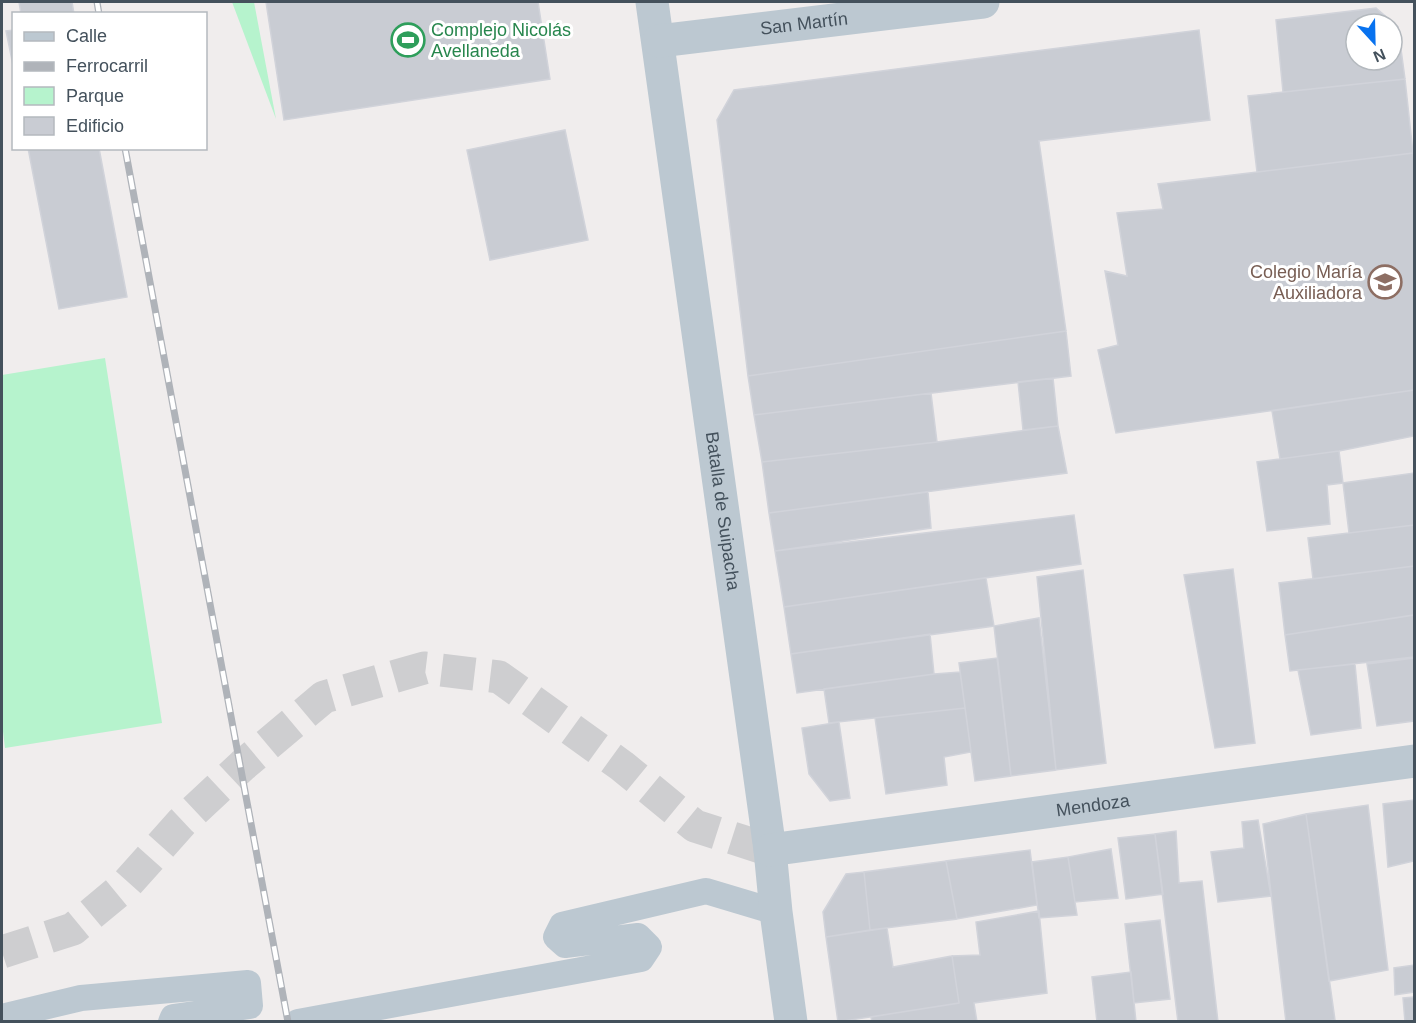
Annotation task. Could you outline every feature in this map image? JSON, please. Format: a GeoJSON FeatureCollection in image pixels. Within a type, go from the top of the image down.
{"type":"FeatureCollection","features":[{"type":"Feature","properties":{"kind":"street","name":"Batalla de Suipacha"},"geometry":{"type":"LineString","coordinates":[[652,2],[792,1022]]}},
{"type":"Feature","properties":{"kind":"street","name":"San Martín"},"geometry":{"type":"LineString","coordinates":[[659,41],[983,2]]}},
{"type":"Feature","properties":{"kind":"street","name":"Mendoza"},"geometry":{"type":"LineString","coordinates":[[770,850],[1414,761]]}},
{"type":"Feature","properties":{"kind":"street"},"geometry":{"type":"LineString","coordinates":[[298,1022],[641,959],[649,947],[638,936],[565,945],[556,937],[562,925],[706,891],[776,912]]}},
{"type":"Feature","properties":{"kind":"street"},"geometry":{"type":"LineString","coordinates":[[2,1017],[81,998],[248,983],[250,1006],[173,1017],[171,1022]]}},
{"type":"Feature","properties":{"kind":"green space"},"geometry":{"type":"Polygon","coordinates":[[[232,2],[254,2],[276,119],[232,2]]]}},
{"type":"Feature","properties":{"kind":"green space"},"geometry":{"type":"Polygon","coordinates":[[[105,358],[162,723],[5,748],[2,723],[2,375],[105,358]]]}},
{"type":"Feature","properties":{"kind":"building"},"geometry":{"type":"Polygon","coordinates":[[[19,2],[72,2],[74,12],[21,12],[19,2]]]}},
{"type":"Feature","properties":{"kind":"building","name":"Complejo Nicolás Avellaneda"},"geometry":{"type":"Polygon","coordinates":[[[266,2],[538,2],[550,79],[284,120],[266,2]]]}},
{"type":"Feature","properties":{"kind":"building"},"geometry":{"type":"Polygon","coordinates":[[[1376,8],[1381,12],[1344,12],[1344,72],[1404,72],[1405,79],[1283,92],[1276,20],[1376,8]]]}},
{"type":"Feature","properties":{"kind":"building"},"geometry":{"type":"Polygon","coordinates":[[[12,30],[12,60],[6,31],[12,30]]]}},
{"type":"Feature","properties":{"kind":"building"},"geometry":{"type":"Polygon","coordinates":[[[1199,30],[1210,120],[1039,141],[1066,331],[748,376],[717,120],[734,90],[1199,30]]]}},
{"type":"Feature","properties":{"kind":"building"},"geometry":{"type":"Polygon","coordinates":[[[1405,79],[1413,153],[1257,172],[1248,96],[1405,79]]]}},
{"type":"Feature","properties":{"kind":"building"},"geometry":{"type":"Polygon","coordinates":[[[565,130],[588,240],[490,260],[467,150],[565,130]]]}},
{"type":"Feature","properties":{"kind":"building"},"geometry":{"type":"Polygon","coordinates":[[[28,150],[99,150],[127,297],[59,309],[28,150]]]}},
{"type":"Feature","properties":{"kind":"building"},"geometry":{"type":"Polygon","coordinates":[[[1413,153],[1414,390],[1116,433],[1098,350],[1118,345],[1105,271],[1127,276],[1117,213],[1163,209],[1158,184],[1413,153]]]}},
{"type":"Feature","properties":{"kind":"building"},"geometry":{"type":"Polygon","coordinates":[[[1066,331],[1071,376],[754,415],[748,376],[1066,331]]]}},
{"type":"Feature","properties":{"kind":"building"},"geometry":{"type":"Polygon","coordinates":[[[1053,378],[1058,426],[1023,430],[1018,382],[1053,378]]]}},
{"type":"Feature","properties":{"kind":"building"},"geometry":{"type":"Polygon","coordinates":[[[1414,390],[1414,436],[1339,451],[1280,459],[1272,411],[1414,390]]]}},
{"type":"Feature","properties":{"kind":"building"},"geometry":{"type":"Polygon","coordinates":[[[931,393],[937,442],[762,462],[754,415],[931,393]]]}},
{"type":"Feature","properties":{"kind":"building"},"geometry":{"type":"Polygon","coordinates":[[[1058,426],[1067,473],[769,513],[762,462],[1058,426]]]}},
{"type":"Feature","properties":{"kind":"building"},"geometry":{"type":"Polygon","coordinates":[[[1339,451],[1343,483],[1327,485],[1330,524],[1267,531],[1257,462],[1339,451]]]}},
{"type":"Feature","properties":{"kind":"building"},"geometry":{"type":"Polygon","coordinates":[[[1414,473],[1414,525],[1349,533],[1343,483],[1414,473]]]}},
{"type":"Feature","properties":{"kind":"building"},"geometry":{"type":"Polygon","coordinates":[[[928,492],[931,528],[775,551],[769,513],[928,492]]]}},
{"type":"Feature","properties":{"kind":"building"},"geometry":{"type":"Polygon","coordinates":[[[1074,515],[1081,564],[784,607],[775,551],[1074,515]]]}},
{"type":"Feature","properties":{"kind":"building"},"geometry":{"type":"Polygon","coordinates":[[[1414,525],[1414,566],[1313,579],[1308,538],[1414,525]]]}},
{"type":"Feature","properties":{"kind":"building"},"geometry":{"type":"Polygon","coordinates":[[[1414,566],[1414,615],[1285,635],[1279,583],[1414,566]]]}},
{"type":"Feature","properties":{"kind":"building"},"geometry":{"type":"Polygon","coordinates":[[[1233,569],[1255,743],[1215,748],[1184,575],[1233,569]]]}},
{"type":"Feature","properties":{"kind":"building"},"geometry":{"type":"Polygon","coordinates":[[[1083,570],[1106,763],[1056,770],[1037,577],[1083,570]]]}},
{"type":"Feature","properties":{"kind":"building"},"geometry":{"type":"Polygon","coordinates":[[[986,578],[994,626],[791,654],[784,607],[986,578]]]}},
{"type":"Feature","properties":{"kind":"building"},"geometry":{"type":"Polygon","coordinates":[[[1414,615],[1414,657],[1290,671],[1285,635],[1414,615]]]}},
{"type":"Feature","properties":{"kind":"building"},"geometry":{"type":"Polygon","coordinates":[[[1039,618],[1056,770],[1011,776],[994,626],[1039,618]]]}},
{"type":"Feature","properties":{"kind":"building"},"geometry":{"type":"Polygon","coordinates":[[[930,634],[934,674],[797,693],[791,654],[930,634]]]}},
{"type":"Feature","properties":{"kind":"building"},"geometry":{"type":"Polygon","coordinates":[[[997,658],[1011,776],[975,781],[959,663],[997,658]]]}},
{"type":"Feature","properties":{"kind":"building"},"geometry":{"type":"Polygon","coordinates":[[[1414,658],[1414,721],[1377,726],[1367,664],[1414,658]]]}},
{"type":"Feature","properties":{"kind":"building"},"geometry":{"type":"Polygon","coordinates":[[[1355,664],[1361,728],[1311,735],[1298,670],[1355,664]]]}},
{"type":"Feature","properties":{"kind":"building"},"geometry":{"type":"Polygon","coordinates":[[[960,672],[965,708],[829,723],[824,689],[960,672]]]}},
{"type":"Feature","properties":{"kind":"building"},"geometry":{"type":"Polygon","coordinates":[[[965,708],[971,752],[944,757],[947,785],[886,794],[875,718],[965,708]]]}},
{"type":"Feature","properties":{"kind":"building"},"geometry":{"type":"Polygon","coordinates":[[[839,722],[850,798],[830,801],[809,774],[802,728],[839,722]]]}},
{"type":"Feature","properties":{"kind":"building"},"geometry":{"type":"Polygon","coordinates":[[[1414,800],[1414,861],[1388,867],[1383,804],[1414,800]]]}},
{"type":"Feature","properties":{"kind":"building"},"geometry":{"type":"Polygon","coordinates":[[[1368,805],[1388,970],[1329,981],[1306,814],[1368,805]]]}},
{"type":"Feature","properties":{"kind":"building"},"geometry":{"type":"Polygon","coordinates":[[[1306,814],[1335,1020],[1286,1022],[1263,824],[1306,814]]]}},
{"type":"Feature","properties":{"kind":"building"},"geometry":{"type":"Polygon","coordinates":[[[1258,820],[1271,896],[1218,902],[1211,852],[1244,848],[1242,822],[1258,820]]]}},
{"type":"Feature","properties":{"kind":"building"},"geometry":{"type":"Polygon","coordinates":[[[1176,831],[1179,883],[1202,881],[1218,1022],[1178,1022],[1155,834],[1176,831]]]}},
{"type":"Feature","properties":{"kind":"building"},"geometry":{"type":"Polygon","coordinates":[[[1155,834],[1163,894],[1126,899],[1118,838],[1155,834]]]}},
{"type":"Feature","properties":{"kind":"building"},"geometry":{"type":"Polygon","coordinates":[[[1111,849],[1118,898],[1075,902],[1068,857],[1111,849]]]}},
{"type":"Feature","properties":{"kind":"building"},"geometry":{"type":"Polygon","coordinates":[[[1030,850],[1037,905],[957,919],[946,861],[1030,850]]]}},
{"type":"Feature","properties":{"kind":"building"},"geometry":{"type":"Polygon","coordinates":[[[1068,857],[1077,915],[1039,918],[1032,862],[1068,857]]]}},
{"type":"Feature","properties":{"kind":"building"},"geometry":{"type":"Polygon","coordinates":[[[946,861],[957,919],[870,930],[864,872],[946,861]]]}},
{"type":"Feature","properties":{"kind":"building"},"geometry":{"type":"Polygon","coordinates":[[[864,872],[870,930],[826,937],[823,912],[846,874],[864,872]]]}},
{"type":"Feature","properties":{"kind":"building"},"geometry":{"type":"Polygon","coordinates":[[[1039,911],[1047,993],[974,1003],[977,1022],[872,1022],[871,1017],[959,1003],[952,956],[980,955],[976,922],[1039,911]]]}},
{"type":"Feature","properties":{"kind":"building"},"geometry":{"type":"Polygon","coordinates":[[[1160,920],[1170,999],[1134,1003],[1125,924],[1160,920]]]}},
{"type":"Feature","properties":{"kind":"building"},"geometry":{"type":"Polygon","coordinates":[[[887,928],[893,967],[952,956],[959,1003],[838,1022],[826,937],[887,928]]]}},
{"type":"Feature","properties":{"kind":"building"},"geometry":{"type":"Polygon","coordinates":[[[1414,965],[1414,992],[1395,995],[1394,968],[1414,965]]]}},
{"type":"Feature","properties":{"kind":"building"},"geometry":{"type":"Polygon","coordinates":[[[1131,972],[1136,1022],[1097,1022],[1092,977],[1131,972]]]}},
{"type":"Feature","properties":{"kind":"building"},"geometry":{"type":"Polygon","coordinates":[[[1414,997],[1414,1022],[1405,1022],[1403,998],[1414,997]]]}},
{"type":"Feature","properties":{"kind":"tunnel"},"geometry":{"type":"LineString","coordinates":[[2,952],[73,929],[125,886],[182,822],[243,765],[324,697],[424,668],[499,677],[622,766],[695,826],[770,850]]}},
{"type":"Feature","properties":{"kind":"railway"},"geometry":{"type":"LineString","coordinates":[[97,2],[99,12]]}},
{"type":"Feature","properties":{"kind":"railway"},"geometry":{"type":"LineString","coordinates":[[125,150],[288,1022]]}},
{"type":"Feature","properties":{"kind":"place","name":"Complejo Nicolás Avellaneda"},"geometry":{"type":"Point","coordinates":[408,40]}},
{"type":"Feature","properties":{"kind":"place","name":"Colegio María Auxiliadora"},"geometry":{"type":"Point","coordinates":[1385,282]}}]}
